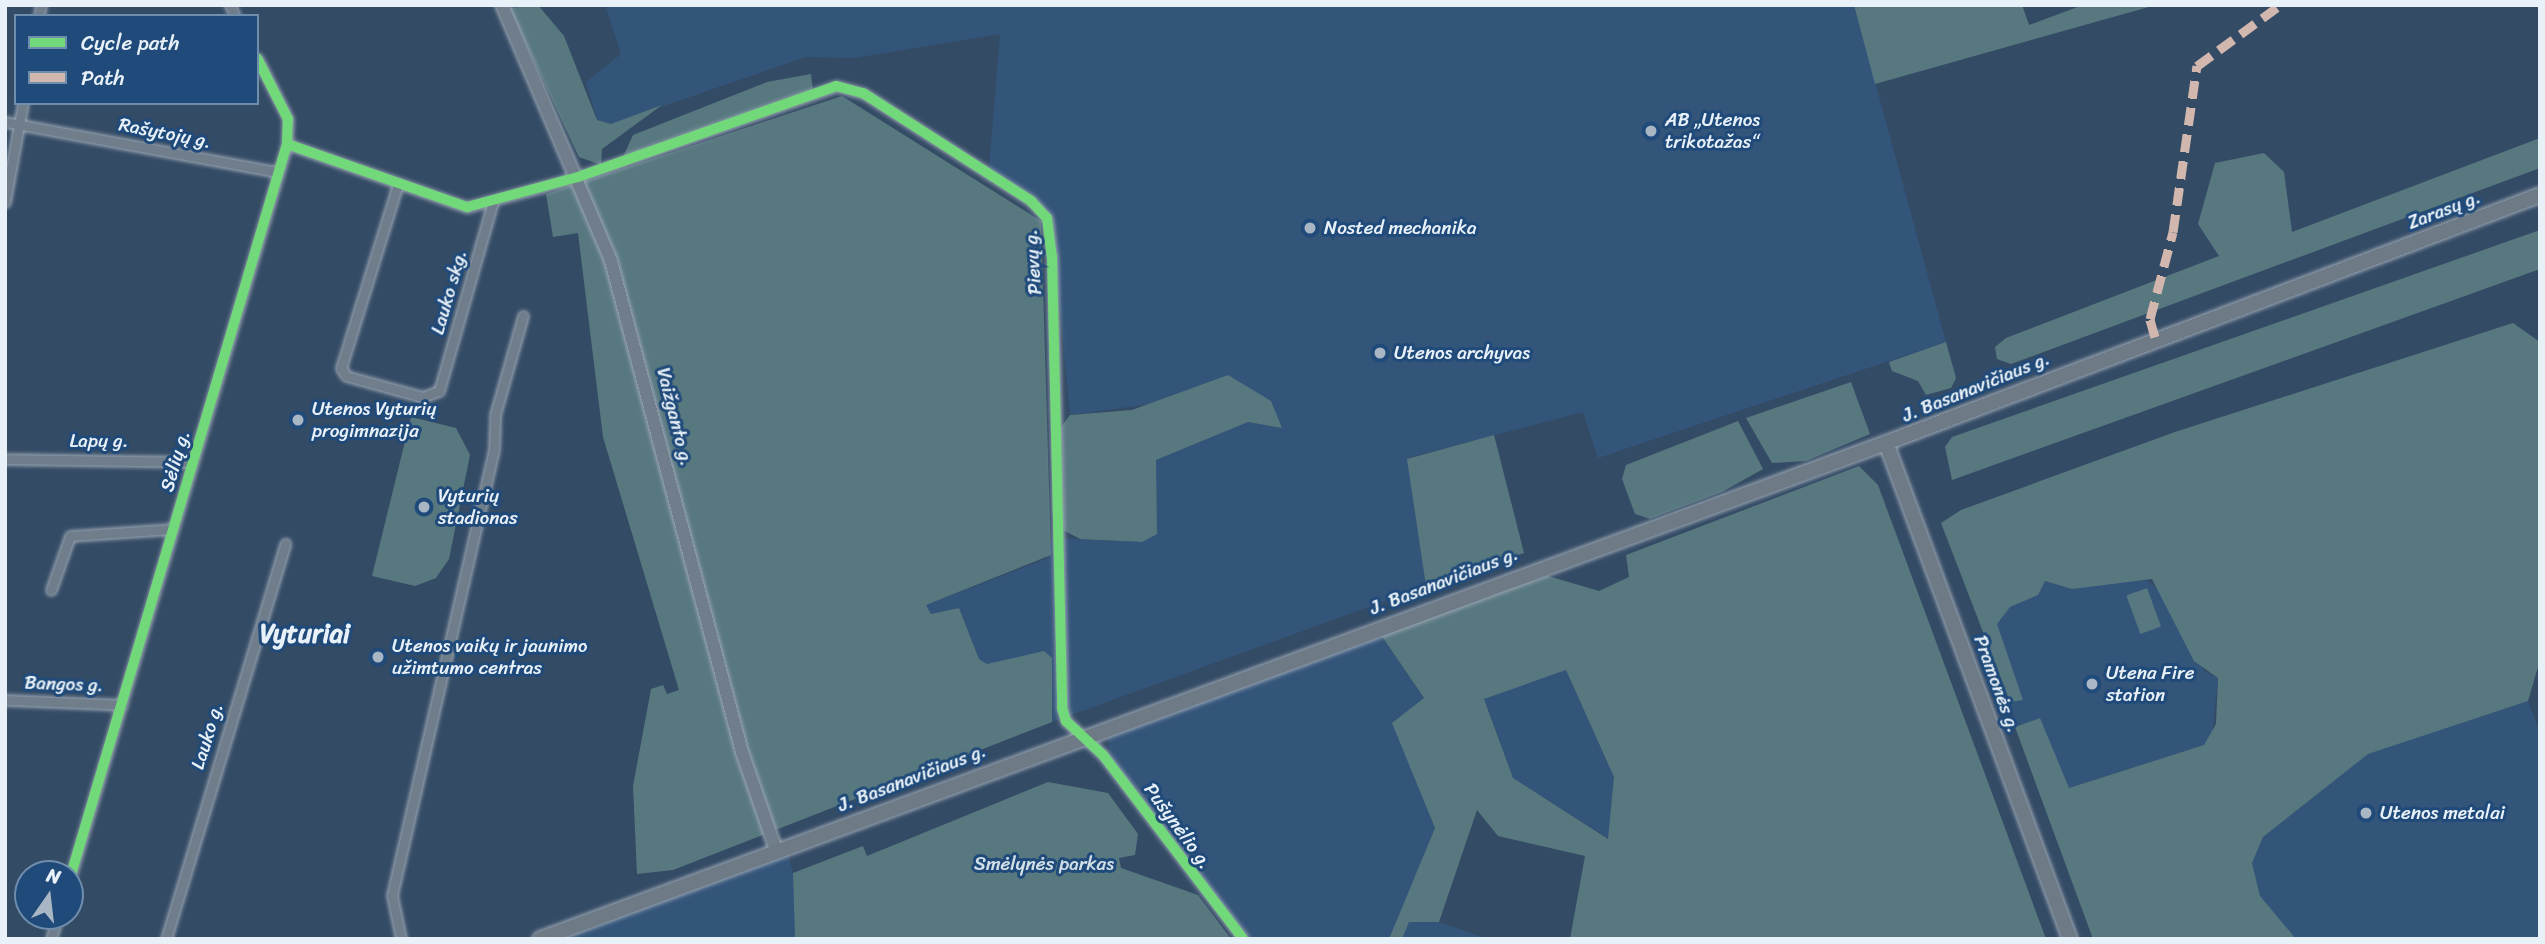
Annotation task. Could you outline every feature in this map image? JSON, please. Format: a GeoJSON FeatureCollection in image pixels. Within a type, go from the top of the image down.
{"type":"FeatureCollection","features":[{"type":"Feature","properties":{"kind":"main road","name":"Vaižganto g."},"geometry":{"type":"LineString","coordinates":[[502,5],[578,177],[637,345],[730,709],[776,850]]}},
{"type":"Feature","properties":{"kind":"main road","name":"Zarasų g."},"geometry":{"type":"LineString","coordinates":[[2361,262],[2540,195]]}},
{"type":"Feature","properties":{"kind":"main road","name":"J. Basanavičiaus g."},"geometry":{"type":"LineString","coordinates":[[540,939],[1084,734],[1886,443],[2361,262]]}},
{"type":"Feature","properties":{"kind":"main road","name":"Pramonės g."},"geometry":{"type":"LineString","coordinates":[[1886,443],[2070,939]]}},
{"type":"Feature","properties":{"kind":"street","name":"Sėlių g."},"geometry":{"type":"LineString","coordinates":[[75,860],[287,144],[288,119],[259,62]]}},
{"type":"Feature","properties":{"kind":"street","name":"Pievų g."},"geometry":{"type":"LineString","coordinates":[[578,177],[836,86],[863,93],[1031,201],[1047,218],[1062,708],[1066,721],[1084,734]]}},
{"type":"Feature","properties":{"kind":"street"},"geometry":{"type":"LineString","coordinates":[[5,202],[23,105]]}},
{"type":"Feature","properties":{"kind":"street","name":"Rašytojų g."},"geometry":{"type":"LineString","coordinates":[[5,122],[277,172]]}},
{"type":"Feature","properties":{"kind":"street"},"geometry":{"type":"LineString","coordinates":[[287,144],[456,205],[493,202],[578,177]]}},
{"type":"Feature","properties":{"kind":"street","name":"Lauko skg."},"geometry":{"type":"LineString","coordinates":[[398,184],[341,368],[346,376],[423,397],[439,391],[493,202]]}},
{"type":"Feature","properties":{"kind":"street"},"geometry":{"type":"LineString","coordinates":[[401,939],[392,895],[494,449],[495,415],[523,316]]}},
{"type":"Feature","properties":{"kind":"street","name":"Lapų g."},"geometry":{"type":"LineString","coordinates":[[5,459],[193,462]]}},
{"type":"Feature","properties":{"kind":"street"},"geometry":{"type":"LineString","coordinates":[[51,590],[71,536],[173,529]]}},
{"type":"Feature","properties":{"kind":"street","name":"Lauko g."},"geometry":{"type":"LineString","coordinates":[[166,939],[285,544]]}},
{"type":"Feature","properties":{"kind":"street","name":"Bangos g."},"geometry":{"type":"LineString","coordinates":[[5,700],[121,705]]}},
{"type":"Feature","properties":{"kind":"street","name":"Pušynėlio g."},"geometry":{"type":"LineString","coordinates":[[1084,734],[1243,939]]}},
{"type":"Feature","properties":{"kind":"shaded area"},"geometry":{"type":"Polygon","coordinates":[[[605,5],[1854,5],[1946,342],[1598,458],[1583,412],[1408,458],[1426,586],[1052,722],[1052,658],[987,664],[979,659],[959,608],[931,614],[926,605],[1046,559],[1052,538],[1142,542],[1156,534],[1156,460],[1248,422],[1281,428],[1271,401],[1158,403],[1070,415],[1052,219],[1030,193],[989,168],[1000,34],[854,58],[806,57],[611,124],[597,120],[586,82],[621,54],[605,5]]]}},
{"type":"Feature","properties":{"kind":"shaded area"},"geometry":{"type":"Polygon","coordinates":[[[2143,577],[2160,591],[2205,672],[2218,678],[2212,736],[2204,745],[2068,788],[2040,718],[2015,727],[1996,624],[2010,607],[2038,595],[2044,581],[2072,589],[2143,577]]]}},
{"type":"Feature","properties":{"kind":"shaded area"},"geometry":{"type":"Polygon","coordinates":[[[1379,632],[1424,699],[1418,781],[1435,828],[1400,919],[1389,939],[1252,939],[1220,906],[1110,756],[1108,738],[1379,632]]]}},
{"type":"Feature","properties":{"kind":"shaded area"},"geometry":{"type":"Polygon","coordinates":[[[1566,670],[1614,777],[1609,839],[1513,778],[1484,698],[1566,670]]]}},
{"type":"Feature","properties":{"kind":"shaded area"},"geometry":{"type":"Polygon","coordinates":[[[2528,701],[2540,734],[2540,939],[2294,938],[2260,897],[2252,863],[2263,837],[2367,754],[2528,701]]]}},
{"type":"Feature","properties":{"kind":"shaded area"},"geometry":{"type":"Polygon","coordinates":[[[788,853],[798,895],[795,939],[570,937],[788,853]]]}},
{"type":"Feature","properties":{"kind":"shaded area"},"geometry":{"type":"Polygon","coordinates":[[[1409,922],[1439,922],[1488,939],[1402,939],[1409,922]]]}},
{"type":"Feature","properties":{"kind":"green space"},"geometry":{"type":"Polygon","coordinates":[[[538,5],[564,36],[597,120],[611,124],[662,105],[602,149],[601,165],[579,157],[509,8],[538,5]]]}},
{"type":"Feature","properties":{"kind":"green space"},"geometry":{"type":"Polygon","coordinates":[[[1854,5],[2022,5],[2029,25],[2083,5],[2156,5],[1875,84],[1854,5]]]}},
{"type":"Feature","properties":{"kind":"green space"},"geometry":{"type":"Polygon","coordinates":[[[811,74],[813,90],[622,159],[633,135],[767,82],[811,74]]]}},
{"type":"Feature","properties":{"kind":"green space"},"geometry":{"type":"Polygon","coordinates":[[[842,96],[1041,221],[1051,555],[926,605],[931,614],[959,608],[979,659],[987,664],[1044,651],[1052,658],[1052,722],[673,870],[637,874],[633,786],[651,689],[663,685],[667,694],[679,690],[603,437],[578,233],[553,237],[546,194],[842,96]]]}},
{"type":"Feature","properties":{"kind":"green space"},"geometry":{"type":"Polygon","coordinates":[[[2540,138],[2540,168],[2011,364],[1997,359],[1995,347],[2006,338],[2219,256],[2198,224],[2215,163],[2264,153],[2284,172],[2292,232],[2540,138]]]}},
{"type":"Feature","properties":{"kind":"green space"},"geometry":{"type":"Polygon","coordinates":[[[2540,230],[2540,269],[1952,480],[1945,447],[1952,437],[2540,230]]]}},
{"type":"Feature","properties":{"kind":"green space"},"geometry":{"type":"Polygon","coordinates":[[[2513,323],[2540,342],[2540,660],[2528,701],[2368,754],[2263,837],[2252,863],[2260,896],[2296,939],[2093,939],[2015,727],[2040,718],[2069,788],[2204,745],[2216,724],[2218,678],[2194,661],[2152,579],[2072,589],[2045,581],[2038,595],[2010,607],[1997,624],[2023,700],[2010,702],[1941,523],[1961,510],[2175,432],[2513,323]]]}},
{"type":"Feature","properties":{"kind":"green space"},"geometry":{"type":"Polygon","coordinates":[[[1946,342],[1956,378],[1951,388],[1926,395],[1918,381],[1892,371],[1889,362],[1946,342]]]}},
{"type":"Feature","properties":{"kind":"green space"},"geometry":{"type":"Polygon","coordinates":[[[1228,375],[1271,401],[1282,428],[1248,422],[1156,460],[1157,534],[1142,542],[1080,539],[1063,530],[1061,427],[1070,415],[1132,410],[1228,375]]]}},
{"type":"Feature","properties":{"kind":"green space"},"geometry":{"type":"Polygon","coordinates":[[[1851,382],[1870,434],[1806,461],[1772,463],[1746,418],[1851,382]]]}},
{"type":"Feature","properties":{"kind":"green space","name":"Vyturių stadionas"},"geometry":{"type":"Polygon","coordinates":[[[411,417],[456,428],[470,455],[449,559],[436,578],[415,586],[372,576],[411,417]]]}},
{"type":"Feature","properties":{"kind":"green space"},"geometry":{"type":"Polygon","coordinates":[[[1738,421],[1763,469],[1722,492],[1650,519],[1635,514],[1622,479],[1626,465],[1738,421]]]}},
{"type":"Feature","properties":{"kind":"green space"},"geometry":{"type":"Polygon","coordinates":[[[1494,435],[1524,553],[1426,586],[1407,459],[1494,435]]]}},
{"type":"Feature","properties":{"kind":"green space"},"geometry":{"type":"Polygon","coordinates":[[[1859,466],[1878,485],[2046,939],[1570,939],[1585,856],[1498,836],[1477,810],[1439,922],[1409,922],[1402,939],[1389,939],[1435,828],[1392,723],[1424,698],[1379,632],[1548,576],[1599,591],[1629,577],[1626,555],[1859,466]],[[1566,670],[1484,699],[1513,778],[1608,839],[1614,777],[1566,670]]]}},
{"type":"Feature","properties":{"kind":"green space"},"geometry":{"type":"Polygon","coordinates":[[[2147,588],[2161,627],[2140,634],[2126,596],[2147,588]]]}},
{"type":"Feature","properties":{"kind":"green space","name":"Smėlynės parkas"},"geometry":{"type":"Polygon","coordinates":[[[1048,782],[1108,793],[1138,834],[1135,855],[1119,858],[1121,868],[1198,895],[1231,939],[795,939],[793,873],[863,846],[867,856],[1048,782]]]}},
{"type":"Feature","properties":{"kind":"marked path"},"geometry":{"type":"LineString","coordinates":[[2155,337],[2150,319],[2173,232],[2197,66],[2280,5]]}},
{"type":"Feature","properties":{"kind":"cycle path"},"geometry":{"type":"LineString","coordinates":[[75,860],[287,144],[288,119],[259,62]]}},
{"type":"Feature","properties":{"kind":"cycle path"},"geometry":{"type":"LineString","coordinates":[[287,144],[467,207],[578,177],[836,86],[863,93],[1031,201],[1047,218],[1052,256],[1062,708],[1066,721],[1103,755],[1243,939]]}},
{"type":"Feature","properties":{"kind":"place","name":"AB „Utenos trikotažas“"},"geometry":{"type":"Point","coordinates":[1651,131]}},
{"type":"Feature","properties":{"kind":"place","name":"Nosted mechanika"},"geometry":{"type":"Point","coordinates":[1310,228]}},
{"type":"Feature","properties":{"kind":"place","name":"Utenos archyvas"},"geometry":{"type":"Point","coordinates":[1380,353]}},
{"type":"Feature","properties":{"kind":"place","name":"Utenos Vyturių progimnazija"},"geometry":{"type":"Point","coordinates":[298,420]}},
{"type":"Feature","properties":{"kind":"place","name":"Vyturių stadionas"},"geometry":{"type":"Point","coordinates":[424,507]}},
{"type":"Feature","properties":{"kind":"place","name":"Utenos vaikų ir jaunimo užimtumo centras"},"geometry":{"type":"Point","coordinates":[378,657]}},
{"type":"Feature","properties":{"kind":"place","name":"Utena Fire station"},"geometry":{"type":"Point","coordinates":[2092,684]}},
{"type":"Feature","properties":{"kind":"place","name":"Utenos metalai"},"geometry":{"type":"Point","coordinates":[2366,813]}},
{"type":"Feature","properties":{"kind":"district","name":"Vyturiai"},"geometry":{"type":"Point","coordinates":[305,634]}}]}
